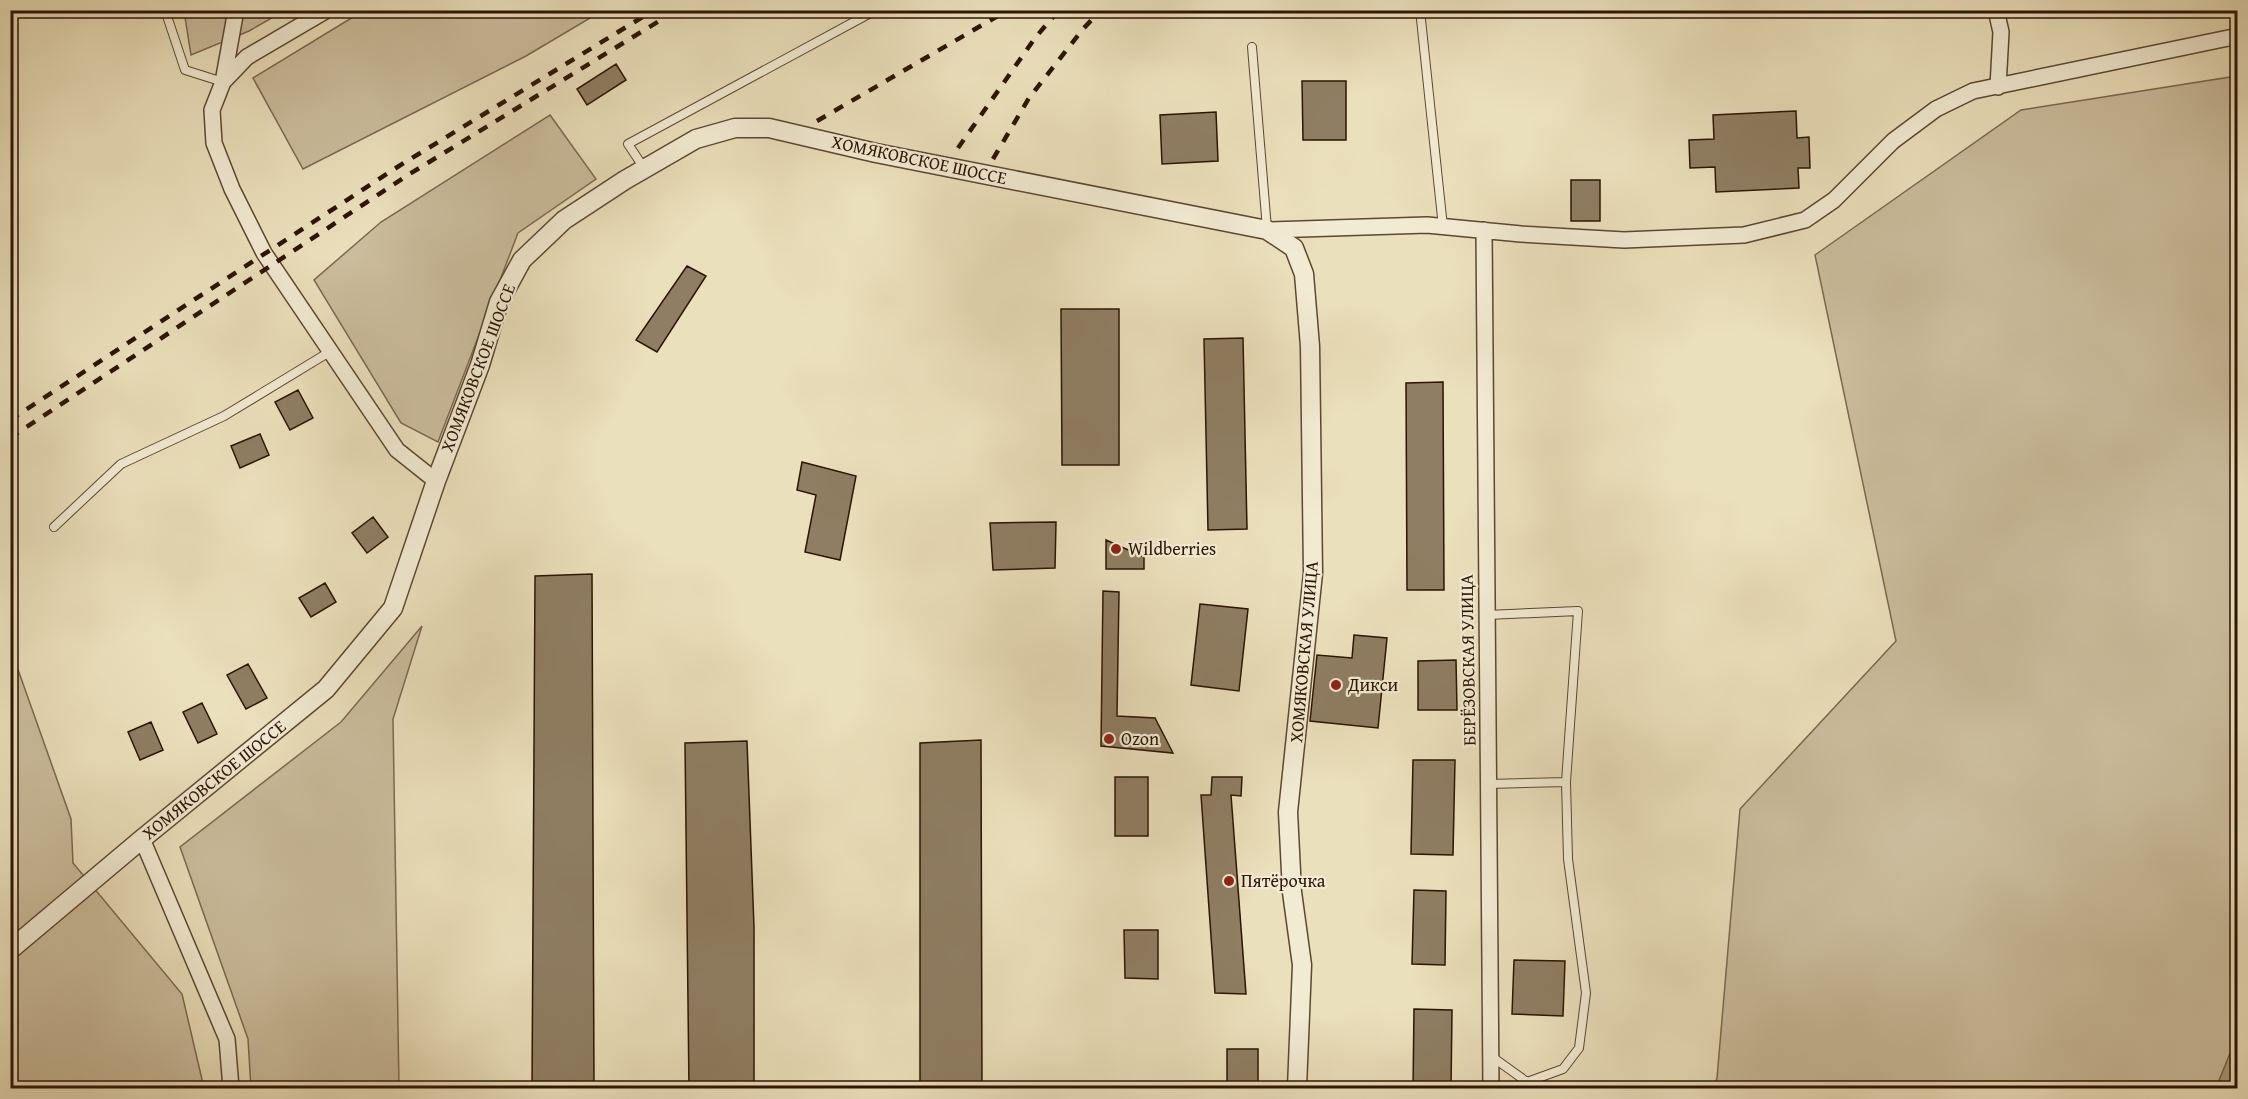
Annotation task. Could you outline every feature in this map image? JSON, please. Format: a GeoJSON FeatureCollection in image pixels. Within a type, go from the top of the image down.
{"type":"FeatureCollection","features":[{"type":"Feature","properties":{"kind":"street"},"geometry":{"type":"LineString","coordinates":[[236,10],[223,82],[212,110],[214,143],[232,189],[264,253],[398,450],[436,481]]}},
{"type":"Feature","properties":{"kind":"street"},"geometry":{"type":"LineString","coordinates":[[223,82],[247,57],[327,10]]}},
{"type":"Feature","properties":{"kind":"street"},"geometry":{"type":"LineString","coordinates":[[1996,10],[2001,32],[1998,87]]}},
{"type":"Feature","properties":{"kind":"street"},"geometry":{"type":"LineString","coordinates":[[1267,230],[1427,225],[1624,240],[1744,235],[1805,220],[1834,200],[1893,141],[1936,109],[1973,92],[2238,36]]}},
{"type":"Feature","properties":{"kind":"street","name":"ХОМЯКОВСКОЕ ШОССЕ"},"geometry":{"type":"LineString","coordinates":[[10,950],[326,689],[393,608],[436,481],[480,365],[500,302],[522,260],[564,220],[696,139],[735,128],[769,128],[876,153],[1267,230]]}},
{"type":"Feature","properties":{"kind":"street","name":"ХОМЯКОВСКАЯ УЛИЦА"},"geometry":{"type":"LineString","coordinates":[[1267,230],[1294,248],[1304,274],[1310,346],[1313,573],[1288,812],[1292,892],[1302,965],[1297,1089]]}},
{"type":"Feature","properties":{"kind":"street","name":"БЕРЁЗОВСКАЯ УЛИЦА"},"geometry":{"type":"LineString","coordinates":[[1484,230],[1491,1089]]}},
{"type":"Feature","properties":{"kind":"street"},"geometry":{"type":"LineString","coordinates":[[142,839],[227,1039],[231,1089]]}},
{"type":"Feature","properties":{"kind":"lane"},"geometry":{"type":"LineString","coordinates":[[165,10],[185,70],[223,82]]}},
{"type":"Feature","properties":{"kind":"lane"},"geometry":{"type":"LineString","coordinates":[[645,169],[628,144],[876,10]]}},
{"type":"Feature","properties":{"kind":"lane"},"geometry":{"type":"LineString","coordinates":[[1420,10],[1443,226]]}},
{"type":"Feature","properties":{"kind":"lane"},"geometry":{"type":"LineString","coordinates":[[1252,47],[1267,230]]}},
{"type":"Feature","properties":{"kind":"lane"},"geometry":{"type":"LineString","coordinates":[[54,527],[121,464],[224,416],[331,351]]}},
{"type":"Feature","properties":{"kind":"lane"},"geometry":{"type":"LineString","coordinates":[[1487,615],[1578,611],[1566,782],[1568,859],[1586,993],[1579,1048],[1563,1069],[1527,1082],[1515,1089]]}},
{"type":"Feature","properties":{"kind":"lane"},"geometry":{"type":"LineString","coordinates":[[1489,784],[1566,782]]}},
{"type":"Feature","properties":{"kind":"lane"},"geometry":{"type":"LineString","coordinates":[[1491,1056],[1527,1082]]}},
{"type":"Feature","properties":{"kind":"shaded area"},"geometry":{"type":"Polygon","coordinates":[[[184,11],[284,11],[249,31],[191,55],[184,11]]]}},
{"type":"Feature","properties":{"kind":"shaded area"},"geometry":{"type":"Polygon","coordinates":[[[363,11],[602,11],[526,56],[303,169],[253,78],[363,11]]]}},
{"type":"Feature","properties":{"kind":"shaded area"},"geometry":{"type":"Polygon","coordinates":[[[2237,76],[2238,1036],[2216,1088],[1714,1088],[1717,1078],[1740,809],[1896,641],[1815,255],[2021,110],[2237,76]]]}},
{"type":"Feature","properties":{"kind":"shaded area"},"geometry":{"type":"Polygon","coordinates":[[[550,115],[596,179],[518,233],[438,442],[401,423],[314,280],[381,222],[550,115]]]}},
{"type":"Feature","properties":{"kind":"shaded area"},"geometry":{"type":"Polygon","coordinates":[[[422,626],[393,719],[399,1088],[251,1088],[248,1039],[180,847],[341,722],[422,626]]]}},
{"type":"Feature","properties":{"kind":"shaded area"},"geometry":{"type":"Polygon","coordinates":[[[10,647],[71,819],[73,863],[182,994],[204,1088],[11,1088],[10,647]]]}},
{"type":"Feature","properties":{"kind":"shaded area"},"geometry":{"type":"Polygon","coordinates":[[[2237,1036],[2237,1088],[2216,1088],[2237,1036]]]}},
{"type":"Feature","properties":{"kind":"building"},"geometry":{"type":"Polygon","coordinates":[[[616,64],[626,80],[587,105],[577,89],[616,64]]]}},
{"type":"Feature","properties":{"kind":"building"},"geometry":{"type":"Polygon","coordinates":[[[1302,81],[1346,81],[1346,140],[1303,140],[1302,81]]]}},
{"type":"Feature","properties":{"kind":"building"},"geometry":{"type":"Polygon","coordinates":[[[1796,111],[1797,138],[1809,137],[1810,168],[1798,168],[1799,188],[1716,192],[1715,167],[1690,168],[1689,140],[1714,139],[1713,115],[1796,111]]]}},
{"type":"Feature","properties":{"kind":"building"},"geometry":{"type":"Polygon","coordinates":[[[1216,112],[1218,161],[1162,164],[1160,115],[1216,112]]]}},
{"type":"Feature","properties":{"kind":"building"},"geometry":{"type":"Polygon","coordinates":[[[1571,180],[1600,180],[1600,221],[1571,221],[1571,180]]]}},
{"type":"Feature","properties":{"kind":"building"},"geometry":{"type":"Polygon","coordinates":[[[687,266],[706,276],[657,352],[636,340],[687,266]]]}},
{"type":"Feature","properties":{"kind":"building"},"geometry":{"type":"Polygon","coordinates":[[[1061,309],[1119,309],[1119,465],[1062,465],[1061,309]]]}},
{"type":"Feature","properties":{"kind":"building"},"geometry":{"type":"Polygon","coordinates":[[[1243,338],[1247,529],[1208,530],[1204,339],[1243,338]]]}},
{"type":"Feature","properties":{"kind":"building"},"geometry":{"type":"Polygon","coordinates":[[[1443,382],[1444,590],[1407,590],[1406,383],[1443,382]]]}},
{"type":"Feature","properties":{"kind":"building"},"geometry":{"type":"Polygon","coordinates":[[[298,390],[313,418],[290,430],[275,402],[298,390]]]}},
{"type":"Feature","properties":{"kind":"building"},"geometry":{"type":"Polygon","coordinates":[[[260,434],[269,455],[240,468],[231,446],[260,434]]]}},
{"type":"Feature","properties":{"kind":"building"},"geometry":{"type":"Polygon","coordinates":[[[802,462],[856,476],[840,560],[805,552],[816,495],[797,490],[802,462]]]}},
{"type":"Feature","properties":{"kind":"building"},"geometry":{"type":"Polygon","coordinates":[[[373,517],[388,537],[367,553],[352,533],[373,517]]]}},
{"type":"Feature","properties":{"kind":"building"},"geometry":{"type":"Polygon","coordinates":[[[1056,522],[1055,568],[993,570],[990,523],[1056,522]]]}},
{"type":"Feature","properties":{"kind":"building","name":"Wildberries"},"geometry":{"type":"Polygon","coordinates":[[[1106,540],[1144,557],[1144,569],[1106,569],[1106,540]]]}},
{"type":"Feature","properties":{"kind":"building"},"geometry":{"type":"Polygon","coordinates":[[[592,574],[594,1089],[532,1089],[535,576],[592,574]]]}},
{"type":"Feature","properties":{"kind":"building"},"geometry":{"type":"Polygon","coordinates":[[[325,583],[336,602],[311,617],[299,598],[325,583]]]}},
{"type":"Feature","properties":{"kind":"building"},"geometry":{"type":"Polygon","coordinates":[[[1103,591],[1119,592],[1117,716],[1155,718],[1173,753],[1101,746],[1103,591]]]}},
{"type":"Feature","properties":{"kind":"building"},"geometry":{"type":"Polygon","coordinates":[[[1200,604],[1248,609],[1239,691],[1191,685],[1200,604]]]}},
{"type":"Feature","properties":{"kind":"building"},"geometry":{"type":"Polygon","coordinates":[[[1354,635],[1387,638],[1378,728],[1310,721],[1317,655],[1352,658],[1354,635]]]}},
{"type":"Feature","properties":{"kind":"building"},"geometry":{"type":"Polygon","coordinates":[[[1456,660],[1457,710],[1418,710],[1418,661],[1456,660]]]}},
{"type":"Feature","properties":{"kind":"building"},"geometry":{"type":"Polygon","coordinates":[[[248,664],[267,698],[246,709],[227,675],[248,664]]]}},
{"type":"Feature","properties":{"kind":"building"},"geometry":{"type":"Polygon","coordinates":[[[202,703],[217,734],[198,743],[183,712],[202,703]]]}},
{"type":"Feature","properties":{"kind":"building"},"geometry":{"type":"Polygon","coordinates":[[[151,722],[163,750],[140,760],[128,732],[151,722]]]}},
{"type":"Feature","properties":{"kind":"building"},"geometry":{"type":"Polygon","coordinates":[[[981,740],[982,1089],[920,1089],[920,743],[981,740]]]}},
{"type":"Feature","properties":{"kind":"building"},"geometry":{"type":"Polygon","coordinates":[[[747,741],[754,927],[754,1089],[689,1089],[685,743],[747,741]]]}},
{"type":"Feature","properties":{"kind":"building"},"geometry":{"type":"Polygon","coordinates":[[[1413,760],[1455,760],[1453,855],[1411,854],[1413,760]]]}},
{"type":"Feature","properties":{"kind":"building"},"geometry":{"type":"Polygon","coordinates":[[[1115,777],[1148,777],[1148,836],[1115,836],[1115,777]]]}},
{"type":"Feature","properties":{"kind":"building"},"geometry":{"type":"Polygon","coordinates":[[[1212,777],[1242,777],[1241,796],[1231,795],[1246,994],[1215,993],[1201,795],[1211,795],[1212,777]]]}},
{"type":"Feature","properties":{"kind":"building"},"geometry":{"type":"Polygon","coordinates":[[[1414,890],[1446,891],[1445,965],[1412,964],[1414,890]]]}},
{"type":"Feature","properties":{"kind":"building"},"geometry":{"type":"Polygon","coordinates":[[[1124,930],[1158,930],[1158,979],[1125,978],[1124,930]]]}},
{"type":"Feature","properties":{"kind":"building"},"geometry":{"type":"Polygon","coordinates":[[[1514,960],[1565,961],[1563,1016],[1512,1014],[1514,960]]]}},
{"type":"Feature","properties":{"kind":"building"},"geometry":{"type":"Polygon","coordinates":[[[1414,1009],[1452,1010],[1451,1089],[1413,1089],[1414,1009]]]}},
{"type":"Feature","properties":{"kind":"building"},"geometry":{"type":"Polygon","coordinates":[[[1227,1049],[1258,1049],[1258,1088],[1227,1088],[1227,1049]]]}},
{"type":"Feature","properties":{"kind":"railway"},"geometry":{"type":"LineString","coordinates":[[10,420],[399,166],[654,10]]}},
{"type":"Feature","properties":{"kind":"railway"},"geometry":{"type":"LineString","coordinates":[[10,438],[408,175],[677,10]]}},
{"type":"Feature","properties":{"kind":"railway"},"geometry":{"type":"LineString","coordinates":[[817,121],[1008,10]]}},
{"type":"Feature","properties":{"kind":"railway"},"geometry":{"type":"LineString","coordinates":[[958,148],[1035,38],[1059,10]]}},
{"type":"Feature","properties":{"kind":"railway"},"geometry":{"type":"LineString","coordinates":[[993,159],[1029,98],[1083,29],[1101,10]]}},
{"type":"Feature","properties":{"kind":"place","name":"Wildberries"},"geometry":{"type":"Point","coordinates":[1116,549]}},
{"type":"Feature","properties":{"kind":"place","name":"Дикси"},"geometry":{"type":"Point","coordinates":[1336,685]}},
{"type":"Feature","properties":{"kind":"place","name":"Ozon"},"geometry":{"type":"Point","coordinates":[1109,739]}},
{"type":"Feature","properties":{"kind":"place","name":"Пятёрочка"},"geometry":{"type":"Point","coordinates":[1229,881]}}]}
